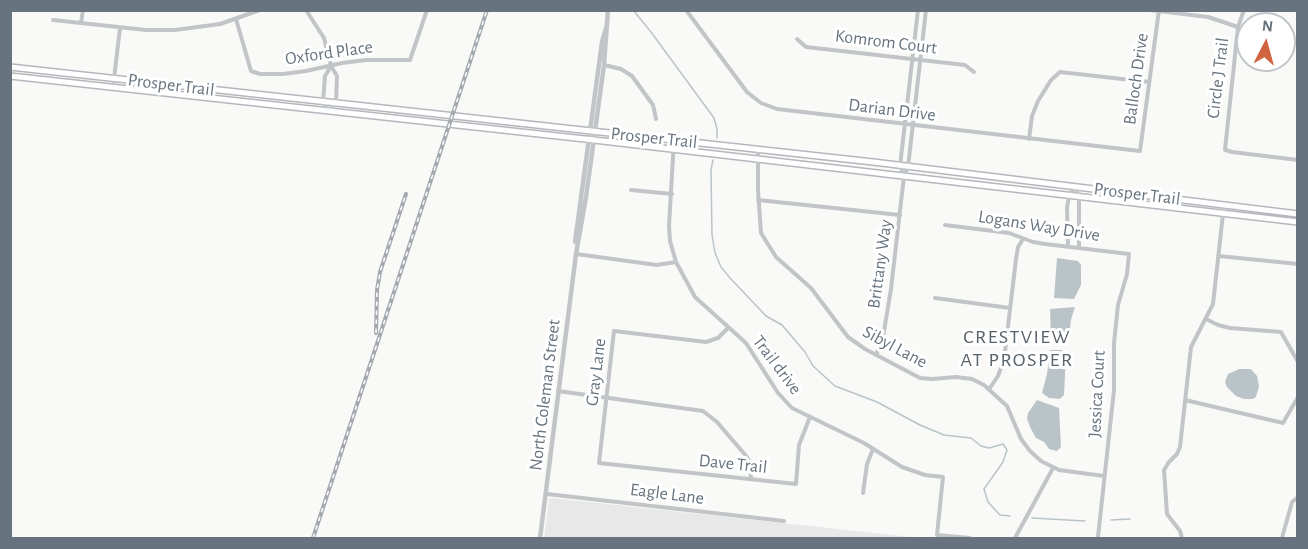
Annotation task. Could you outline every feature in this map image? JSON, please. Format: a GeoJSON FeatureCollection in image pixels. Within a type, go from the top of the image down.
{"type":"FeatureCollection","features":[{"type":"Feature","properties":{"kind":"main road","name":"Prosper Trail"},"geometry":{"type":"LineString","coordinates":[[10,68],[908,166],[1298,214]]}},
{"type":"Feature","properties":{"kind":"main road","name":"Prosper Trail"},"geometry":{"type":"LineString","coordinates":[[10,76],[757,158],[1298,222]]}},
{"type":"Feature","properties":{"kind":"main road"},"geometry":{"type":"LineString","coordinates":[[221,100],[223,91]]}},
{"type":"Feature","properties":{"kind":"street"},"geometry":{"type":"LineString","coordinates":[[81,23],[83,10]]}},
{"type":"Feature","properties":{"kind":"street"},"geometry":{"type":"LineString","coordinates":[[53,20],[120,28],[187,29],[236,19],[260,10]]}},
{"type":"Feature","properties":{"kind":"street"},"geometry":{"type":"LineString","coordinates":[[306,10],[324,38],[331,66],[337,76],[336,103],[330,111],[323,102],[326,76],[331,66]]}},
{"type":"Feature","properties":{"kind":"street","name":"Oxford Place"},"geometry":{"type":"LineString","coordinates":[[236,19],[249,68],[253,72],[294,73],[377,59],[410,60],[426,10]]}},
{"type":"Feature","properties":{"kind":"street","name":"North Coleman Street"},"geometry":{"type":"LineString","coordinates":[[540,538],[593,132],[602,42],[608,10]]}},
{"type":"Feature","properties":{"kind":"street","name":"Darian Drive"},"geometry":{"type":"LineString","coordinates":[[686,10],[740,85],[761,103],[788,111],[1140,151]]}},
{"type":"Feature","properties":{"kind":"street","name":"Brittany Way"},"geometry":{"type":"LineString","coordinates":[[904,176],[900,166],[918,10]]}},
{"type":"Feature","properties":{"kind":"street","name":"Brittany Way"},"geometry":{"type":"LineString","coordinates":[[876,355],[883,337],[904,176],[908,166],[926,10]]}},
{"type":"Feature","properties":{"kind":"street"},"geometry":{"type":"LineString","coordinates":[[1150,10],[1208,17],[1236,26]]}},
{"type":"Feature","properties":{"kind":"street","name":"Balloch Drive"},"geometry":{"type":"LineString","coordinates":[[1140,151],[1159,11]]}},
{"type":"Feature","properties":{"kind":"street","name":"North Coleman Street"},"geometry":{"type":"LineString","coordinates":[[593,132],[604,65],[607,24]]}},
{"type":"Feature","properties":{"kind":"street"},"geometry":{"type":"LineString","coordinates":[[113,87],[120,28]]}},
{"type":"Feature","properties":{"kind":"street","name":"Komrom Court"},"geometry":{"type":"LineString","coordinates":[[797,39],[806,47],[965,65],[974,72]]}},
{"type":"Feature","properties":{"kind":"street","name":"Circle J Trail"},"geometry":{"type":"LineString","coordinates":[[1236,46],[1225,150],[1298,160]]}},
{"type":"Feature","properties":{"kind":"street"},"geometry":{"type":"LineString","coordinates":[[604,65],[621,69],[632,76],[653,105],[656,119]]}},
{"type":"Feature","properties":{"kind":"street"},"geometry":{"type":"LineString","coordinates":[[1029,139],[1032,116],[1038,101],[1051,80],[1060,72],[1149,82]]}},
{"type":"Feature","properties":{"kind":"street","name":"Trail drive"},"geometry":{"type":"LineString","coordinates":[[674,140],[670,241],[676,262],[695,297],[746,343],[778,393],[792,408],[873,449],[902,467],[925,476],[943,477],[937,535],[970,538]]}},
{"type":"Feature","properties":{"kind":"street","name":"Sibyl Lane"},"geometry":{"type":"LineString","coordinates":[[758,150],[758,200],[761,233],[777,257],[811,288],[848,337],[856,344],[920,378],[964,378],[990,388]]}},
{"type":"Feature","properties":{"kind":"street"},"geometry":{"type":"LineString","coordinates":[[1068,246],[1067,208],[1069,196],[1074,187]]}},
{"type":"Feature","properties":{"kind":"street"},"geometry":{"type":"LineString","coordinates":[[1074,187],[1079,197],[1079,247]]}},
{"type":"Feature","properties":{"kind":"street"},"geometry":{"type":"LineString","coordinates":[[631,190],[672,194]]}},
{"type":"Feature","properties":{"kind":"street"},"geometry":{"type":"LineString","coordinates":[[758,200],[900,215]]}},
{"type":"Feature","properties":{"kind":"street"},"geometry":{"type":"LineString","coordinates":[[1182,538],[1180,531],[1167,514],[1164,475],[1166,466],[1179,451],[1191,347],[1213,304],[1224,205]]}},
{"type":"Feature","properties":{"kind":"street","name":"Logans Way Drive"},"geometry":{"type":"LineString","coordinates":[[945,225],[1009,233],[1033,242],[1129,254]]}},
{"type":"Feature","properties":{"kind":"street"},"geometry":{"type":"LineString","coordinates":[[1068,230],[1080,229]]}},
{"type":"Feature","properties":{"kind":"street"},"geometry":{"type":"LineString","coordinates":[[1023,239],[1018,247],[1016,258],[1004,360],[990,388],[1011,413],[1025,445],[1035,456],[1053,468],[1104,476]]}},
{"type":"Feature","properties":{"kind":"street"},"geometry":{"type":"LineString","coordinates":[[576,254],[657,265],[676,262]]}},
{"type":"Feature","properties":{"kind":"street","name":"Jessica Court"},"geometry":{"type":"LineString","coordinates":[[1098,537],[1114,390],[1118,304],[1127,274],[1129,254]]}},
{"type":"Feature","properties":{"kind":"street"},"geometry":{"type":"LineString","coordinates":[[1219,256],[1298,264]]}},
{"type":"Feature","properties":{"kind":"street"},"geometry":{"type":"LineString","coordinates":[[935,298],[1010,308]]}},
{"type":"Feature","properties":{"kind":"street"},"geometry":{"type":"LineString","coordinates":[[1206,319],[1230,328],[1281,332],[1298,362]]}},
{"type":"Feature","properties":{"kind":"street","name":"Gray Lane"},"geometry":{"type":"LineString","coordinates":[[599,463],[614,331],[706,342],[718,338],[728,328]]}},
{"type":"Feature","properties":{"kind":"street"},"geometry":{"type":"LineString","coordinates":[[558,391],[703,411],[717,422],[747,458],[750,463],[750,479]]}},
{"type":"Feature","properties":{"kind":"street"},"geometry":{"type":"LineString","coordinates":[[1185,400],[1283,423],[1298,397]]}},
{"type":"Feature","properties":{"kind":"street","name":"Dave Trail"},"geometry":{"type":"LineString","coordinates":[[599,463],[795,484],[799,445],[810,417]]}},
{"type":"Feature","properties":{"kind":"street"},"geometry":{"type":"LineString","coordinates":[[863,493],[867,464],[873,449]]}},
{"type":"Feature","properties":{"kind":"street"},"geometry":{"type":"LineString","coordinates":[[1015,538],[1053,468]]}},
{"type":"Feature","properties":{"kind":"street","name":"Eagle Lane"},"geometry":{"type":"LineString","coordinates":[[547,494],[784,521]]}},
{"type":"Feature","properties":{"kind":"street"},"geometry":{"type":"LineString","coordinates":[[1282,538],[1292,502],[1298,497]]}},
{"type":"Feature","properties":{"kind":"shaded area"},"geometry":{"type":"Polygon","coordinates":[[[1057,258],[1078,261],[1081,265],[1081,285],[1074,299],[1054,298],[1057,258]]]}},
{"type":"Feature","properties":{"kind":"shaded area"},"geometry":{"type":"Polygon","coordinates":[[[1075,307],[1069,339],[1055,341],[1051,336],[1050,309],[1075,307]]]}},
{"type":"Feature","properties":{"kind":"shaded area"},"geometry":{"type":"Polygon","coordinates":[[[1050,350],[1061,350],[1066,353],[1064,395],[1060,399],[1049,398],[1042,393],[1050,350]]]}},
{"type":"Feature","properties":{"kind":"shaded area"},"geometry":{"type":"Polygon","coordinates":[[[1239,369],[1251,369],[1257,376],[1259,386],[1256,397],[1253,399],[1236,396],[1227,387],[1225,382],[1228,374],[1239,369]]]}},
{"type":"Feature","properties":{"kind":"shaded area"},"geometry":{"type":"Polygon","coordinates":[[[1037,400],[1059,408],[1061,447],[1057,451],[1049,449],[1044,442],[1036,438],[1030,427],[1028,413],[1037,400]]]}},
{"type":"Feature","properties":{"kind":"shaded area"},"geometry":{"type":"Polygon","coordinates":[[[549,499],[925,538],[544,538],[549,499]]]}},
{"type":"Feature","properties":{"kind":"waterway"},"geometry":{"type":"LineString","coordinates":[[633,10],[714,118],[717,138]]}},
{"type":"Feature","properties":{"kind":"waterway"},"geometry":{"type":"LineString","coordinates":[[713,160],[711,170],[712,235],[715,253],[721,267],[730,278],[766,316],[782,325],[805,352],[813,366],[835,386],[877,402],[944,435],[971,438],[981,446],[989,448],[1003,444],[1007,450],[1003,462],[984,489],[988,502],[1000,515],[1010,516]]}},
{"type":"Feature","properties":{"kind":"waterway"},"geometry":{"type":"LineString","coordinates":[[1032,518],[1085,521]]}},
{"type":"Feature","properties":{"kind":"waterway"},"geometry":{"type":"LineString","coordinates":[[1111,520],[1130,519]]}},
{"type":"Feature","properties":{"kind":"railway"},"geometry":{"type":"LineString","coordinates":[[313,538],[487,10]]}},
{"type":"Feature","properties":{"kind":"railway"},"geometry":{"type":"LineString","coordinates":[[376,333],[377,290],[380,272],[406,194]]}},
{"type":"Feature","properties":{"kind":"district","name":"CRESTVIEW AT PROSPER"},"geometry":{"type":"Point","coordinates":[1017,348]}}]}
